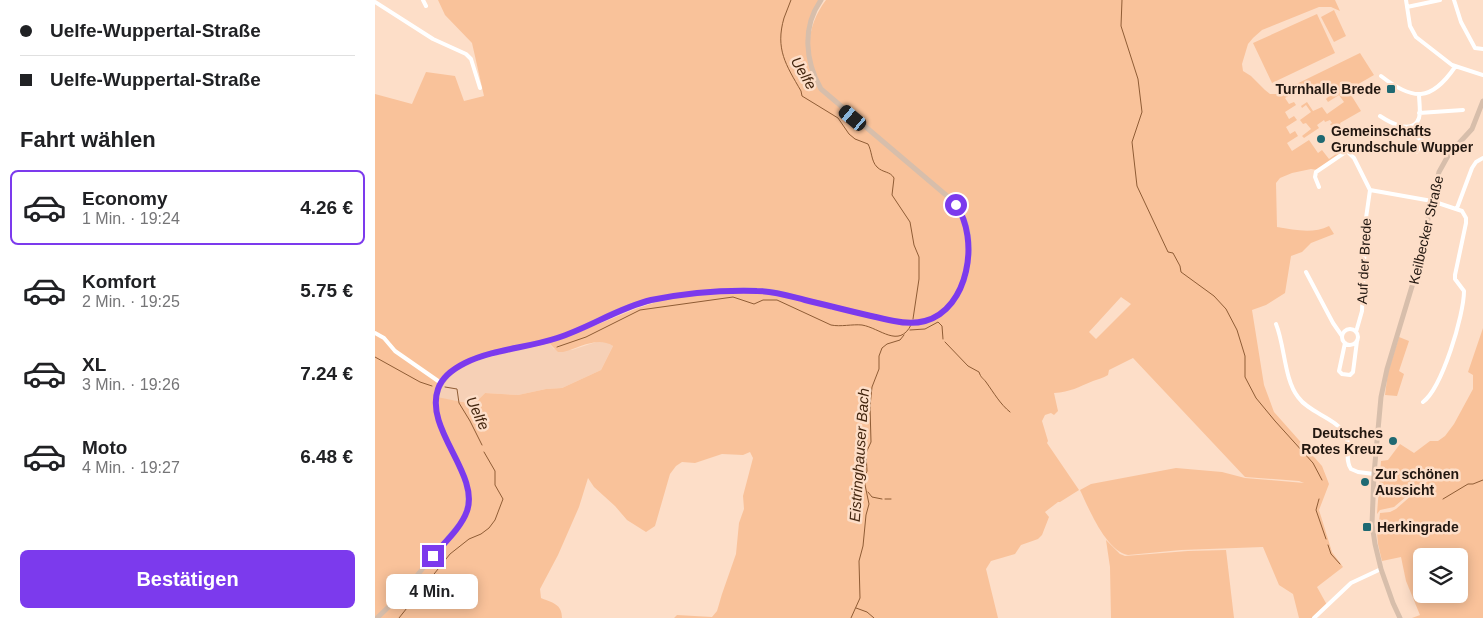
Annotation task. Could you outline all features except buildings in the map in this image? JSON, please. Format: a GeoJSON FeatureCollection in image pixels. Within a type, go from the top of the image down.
{"type":"FeatureCollection","features":[{"type":"Feature","properties":{"kind":"main road"},"geometry":{"type":"LineString","coordinates":[[377,618],[401,595],[461,522],[468,509],[467,485],[439,420],[436,401],[441,383],[454,370],[472,360],[556,339],[627,307],[661,299],[703,293],[767,291],[889,320],[911,323],[937,316],[949,306],[960,288],[967,263],[969,236],[964,218],[953,201],[821,89],[812,69],[808,46],[811,18],[821,0]]}},
{"type":"Feature","properties":{"kind":"main road","name":"Keilbecker Straße"},"geometry":{"type":"LineString","coordinates":[[1374,474],[1381,397],[1387,369],[1413,284],[1443,164],[1451,151],[1472,130],[1483,101]]}},
{"type":"Feature","properties":{"kind":"main road"},"geometry":{"type":"LineString","coordinates":[[1374,474],[1373,524],[1375,544],[1381,569],[1400,618]]}},
{"type":"Feature","properties":{"kind":"street"},"geometry":{"type":"LineString","coordinates":[[423,0],[426,6]]}},
{"type":"Feature","properties":{"kind":"street"},"geometry":{"type":"LineString","coordinates":[[1406,0],[1410,26],[1415,35],[1442,59],[1455,67],[1483,75]]}},
{"type":"Feature","properties":{"kind":"street"},"geometry":{"type":"LineString","coordinates":[[1407,7],[1439,0]]}},
{"type":"Feature","properties":{"kind":"street"},"geometry":{"type":"LineString","coordinates":[[1454,0],[1462,23],[1475,48],[1483,49]]}},
{"type":"Feature","properties":{"kind":"street"},"geometry":{"type":"LineString","coordinates":[[375,2],[433,39],[465,54],[471,59],[480,88]]}},
{"type":"Feature","properties":{"kind":"street"},"geometry":{"type":"LineString","coordinates":[[1381,76],[1405,92],[1419,94],[1430,92],[1439,87],[1455,67]]}},
{"type":"Feature","properties":{"kind":"street"},"geometry":{"type":"LineString","coordinates":[[1380,116],[1394,124],[1411,126],[1417,122],[1419,94]]}},
{"type":"Feature","properties":{"kind":"street"},"geometry":{"type":"LineString","coordinates":[[1419,113],[1463,110]]}},
{"type":"Feature","properties":{"kind":"street"},"geometry":{"type":"LineString","coordinates":[[1411,126],[1413,134],[1424,142],[1416,152]]}},
{"type":"Feature","properties":{"kind":"street"},"geometry":{"type":"LineString","coordinates":[[1319,187],[1315,178],[1316,172],[1347,151],[1354,158],[1370,190],[1457,208],[1463,213],[1466,221],[1455,275],[1455,279],[1463,289],[1464,298],[1458,327],[1449,356],[1431,394],[1423,402]]}},
{"type":"Feature","properties":{"kind":"street"},"geometry":{"type":"LineString","coordinates":[[1457,208],[1472,168],[1476,162],[1483,158]]}},
{"type":"Feature","properties":{"kind":"street","name":"Auf der Brede"},"geometry":{"type":"LineString","coordinates":[[1345,343],[1339,371],[1350,376],[1353,372],[1358,337],[1356,332],[1362,311],[1366,218],[1370,190]]}},
{"type":"Feature","properties":{"kind":"street"},"geometry":{"type":"LineString","coordinates":[[1306,272],[1345,343],[1352,345],[1357,341]]}},
{"type":"Feature","properties":{"kind":"street"},"geometry":{"type":"LineString","coordinates":[[1276,324],[1295,394],[1306,406],[1336,425],[1345,434],[1348,445],[1347,460],[1351,469],[1374,474]]}},
{"type":"Feature","properties":{"kind":"street"},"geometry":{"type":"LineString","coordinates":[[1342,336],[1348,329],[1356,332]]}},
{"type":"Feature","properties":{"kind":"street"},"geometry":{"type":"LineString","coordinates":[[375,333],[383,338],[395,351],[441,383]]}},
{"type":"Feature","properties":{"kind":"street"},"geometry":{"type":"LineString","coordinates":[[1314,618],[1351,583],[1381,569]]}},
{"type":"Feature","properties":{"kind":"shaded area"},"geometry":{"type":"Polygon","coordinates":[[[438,0],[821,0],[812,19],[808,39],[809,60],[816,80],[811,63],[810,37],[817,14],[826,0],[1335,0],[1340,11],[1331,7],[1319,7],[1262,30],[1248,44],[1242,64],[1243,71],[1270,94],[1276,94],[1360,53],[1374,75],[1348,90],[1361,111],[1340,123],[1342,128],[1335,131],[1330,124],[1332,123],[1330,120],[1325,122],[1324,120],[1317,125],[1319,128],[1304,138],[1302,136],[1311,129],[1300,120],[1311,112],[1306,105],[1302,108],[1301,106],[1307,102],[1313,111],[1322,107],[1327,114],[1344,102],[1339,95],[1328,102],[1326,99],[1330,95],[1325,88],[1315,95],[1306,87],[1302,90],[1300,88],[1285,98],[1289,104],[1294,102],[1296,105],[1285,112],[1289,119],[1294,116],[1297,120],[1286,127],[1290,134],[1295,131],[1298,136],[1287,143],[1292,151],[1309,140],[1318,153],[1322,150],[1329,159],[1339,152],[1341,154],[1318,170],[1311,169],[1292,173],[1280,178],[1276,183],[1277,227],[1310,231],[1329,226],[1334,234],[1311,243],[1302,252],[1291,256],[1285,293],[1266,305],[1252,310],[1264,385],[1274,412],[1322,466],[1329,484],[1319,510],[1332,552],[1343,567],[1317,587],[1327,605],[1313,618],[1299,618],[1293,594],[1279,585],[1263,547],[1181,550],[1128,555],[1112,546],[1093,518],[1080,490],[1091,484],[1176,468],[1222,472],[1245,478],[1304,483],[1245,477],[1133,358],[1109,370],[1108,375],[1104,377],[1070,390],[1054,393],[1058,411],[1054,415],[1051,413],[1045,415],[1042,421],[1047,443],[1079,490],[1045,512],[1049,517],[1042,535],[1038,539],[1021,545],[1015,554],[991,561],[986,569],[998,618],[674,618],[677,615],[712,617],[717,611],[736,554],[739,523],[744,509],[743,496],[753,458],[750,452],[743,455],[722,454],[695,463],[682,462],[676,466],[670,474],[655,526],[646,532],[627,520],[594,487],[588,478],[579,507],[558,555],[540,589],[541,598],[559,607],[562,618],[379,618],[402,595],[459,524],[401,595],[375,618],[375,94],[412,104],[426,72],[455,76],[464,101],[484,96],[472,43],[445,15],[438,0]],[[958,206],[967,228],[969,240],[966,272],[953,300],[943,311],[929,320],[944,313],[964,287],[969,271],[971,254],[970,236],[966,220],[958,206]],[[756,290],[706,294],[766,292],[832,307],[831,310],[876,317],[775,292],[756,290]],[[699,294],[679,296],[641,303],[555,339],[503,350],[465,363],[454,370],[442,382],[437,397],[475,403],[485,393],[518,395],[546,389],[562,388],[601,370],[613,346],[607,343],[595,342],[558,352],[548,342],[669,298],[699,294]],[[1121,297],[1089,332],[1096,339],[1131,304],[1121,297]]]}},
{"type":"Feature","properties":{"kind":"shaded area"},"geometry":{"type":"Polygon","coordinates":[[[1334,10],[1346,36],[1334,42],[1321,17],[1334,10]]]}},
{"type":"Feature","properties":{"kind":"shaded area"},"geometry":{"type":"Polygon","coordinates":[[[1317,14],[1335,53],[1272,83],[1253,43],[1317,14]]]}},
{"type":"Feature","properties":{"kind":"shaded area"},"geometry":{"type":"Polygon","coordinates":[[[1483,328],[1483,618],[1412,618],[1420,615],[1415,603],[1468,603],[1468,548],[1413,548],[1413,598],[1406,581],[1401,557],[1382,561],[1376,522],[1379,521],[1380,513],[1396,509],[1437,473],[1435,472],[1394,507],[1380,510],[1377,514],[1381,461],[1388,460],[1400,444],[1414,453],[1430,441],[1438,441],[1445,436],[1454,424],[1473,389],[1473,375],[1468,372],[1483,328]]]}},
{"type":"Feature","properties":{"kind":"shaded area"},"geometry":{"type":"Polygon","coordinates":[[[1399,337],[1409,341],[1399,371],[1404,374],[1397,396],[1385,395],[1388,372],[1399,337]]]}},
{"type":"Feature","properties":{"kind":"shaded area"},"geometry":{"type":"Polygon","coordinates":[[[606,341],[613,346],[601,370],[562,388],[546,389],[518,395],[485,393],[475,403],[437,398],[442,384],[455,371],[470,363],[548,342],[554,349],[572,350],[596,342],[606,341]]]}},
{"type":"Feature","properties":{"kind":"shaded area"},"geometry":{"type":"Polygon","coordinates":[[[1106,540],[1120,554],[1125,556],[1226,550],[1234,618],[1111,618],[1110,567],[1106,540]]]}},
{"type":"Feature","properties":{"kind":"waterway","name":"Uelfe"},"geometry":{"type":"LineString","coordinates":[[791,0],[784,18],[781,48],[802,96],[838,118],[849,134],[855,139],[868,144],[875,165],[879,169],[891,174],[894,178],[892,195],[910,222],[914,245],[919,257],[919,279],[913,319]]}},
{"type":"Feature","properties":{"kind":"waterway"},"geometry":{"type":"LineString","coordinates":[[1122,0],[1121,26],[1138,79],[1142,112],[1132,142],[1137,186],[1168,252],[1173,253],[1181,272],[1214,296],[1226,309],[1237,330],[1245,356],[1245,377],[1256,398],[1313,463],[1322,480]]}},
{"type":"Feature","properties":{"kind":"waterway","name":"Uelfe"},"geometry":{"type":"LineString","coordinates":[[557,347],[586,337],[640,310],[733,297],[754,304],[763,300],[777,300],[831,325],[862,325],[895,336],[901,336],[911,325]]}},
{"type":"Feature","properties":{"kind":"waterway"},"geometry":{"type":"LineString","coordinates":[[910,330],[925,329],[938,322],[942,326],[943,339]]}},
{"type":"Feature","properties":{"kind":"waterway","name":"Eistringhauser Bach"},"geometry":{"type":"LineString","coordinates":[[851,618],[860,598],[859,561],[869,504],[864,480],[867,471],[866,453],[871,442],[870,406],[872,387],[879,369],[879,356],[882,348],[887,344],[900,340],[904,335]]}},
{"type":"Feature","properties":{"kind":"waterway"},"geometry":{"type":"LineString","coordinates":[[945,342],[968,366],[979,372],[1000,402],[1010,412]]}},
{"type":"Feature","properties":{"kind":"waterway"},"geometry":{"type":"LineString","coordinates":[[375,357],[420,382],[432,386]]}},
{"type":"Feature","properties":{"kind":"waterway","name":"Uelfe"},"geometry":{"type":"LineString","coordinates":[[445,387],[457,389],[459,403],[482,445]]}},
{"type":"Feature","properties":{"kind":"waterway","name":"Uelfe"},"geometry":{"type":"LineString","coordinates":[[399,618],[450,554],[469,539],[489,528],[495,520],[503,499],[495,485],[495,471],[484,452]]}},
{"type":"Feature","properties":{"kind":"waterway"},"geometry":{"type":"LineString","coordinates":[[1443,499],[1468,484],[1483,480]]}},
{"type":"Feature","properties":{"kind":"waterway"},"geometry":{"type":"LineString","coordinates":[[868,492],[872,497],[882,499]]}},
{"type":"Feature","properties":{"kind":"waterway"},"geometry":{"type":"LineString","coordinates":[[885,499],[891,499]]}},
{"type":"Feature","properties":{"kind":"waterway"},"geometry":{"type":"LineString","coordinates":[[1319,499],[1316,510],[1326,539]]}},
{"type":"Feature","properties":{"kind":"waterway"},"geometry":{"type":"LineString","coordinates":[[1328,545],[1331,554],[1340,564]]}},
{"type":"Feature","properties":{"kind":"waterway"},"geometry":{"type":"LineString","coordinates":[[856,608],[867,612],[874,618]]}},
{"type":"Feature","properties":{"kind":"place","name":"Turnhalle Brede"},"geometry":{"type":"Point","coordinates":[1391,89]}},
{"type":"Feature","properties":{"kind":"place","name":"Gemeinschafts Grundschule Wupper"},"geometry":{"type":"Point","coordinates":[1321,139]}},
{"type":"Feature","properties":{"kind":"place","name":"Deutsches Rotes Kreuz"},"geometry":{"type":"Point","coordinates":[1393,441]}},
{"type":"Feature","properties":{"kind":"place","name":"Zur schönen Aussicht"},"geometry":{"type":"Point","coordinates":[1365,482]}},
{"type":"Feature","properties":{"kind":"place","name":"Herkingrade"},"geometry":{"type":"Point","coordinates":[1367,527]}},
{"type":"Feature","properties":{"kind":"route"},"geometry":{"type":"LineString","coordinates":[[433,556],[461,522],[466,513],[469,499],[467,485],[441,427],[437,412],[436,401],[439,387],[454,370],[472,360],[566,335],[627,307],[653,300],[703,293],[775,292],[894,321],[904,323],[923,322],[937,316],[949,306],[960,288],[966,269],[969,253],[969,236],[962,213],[956,205]]}}]}
